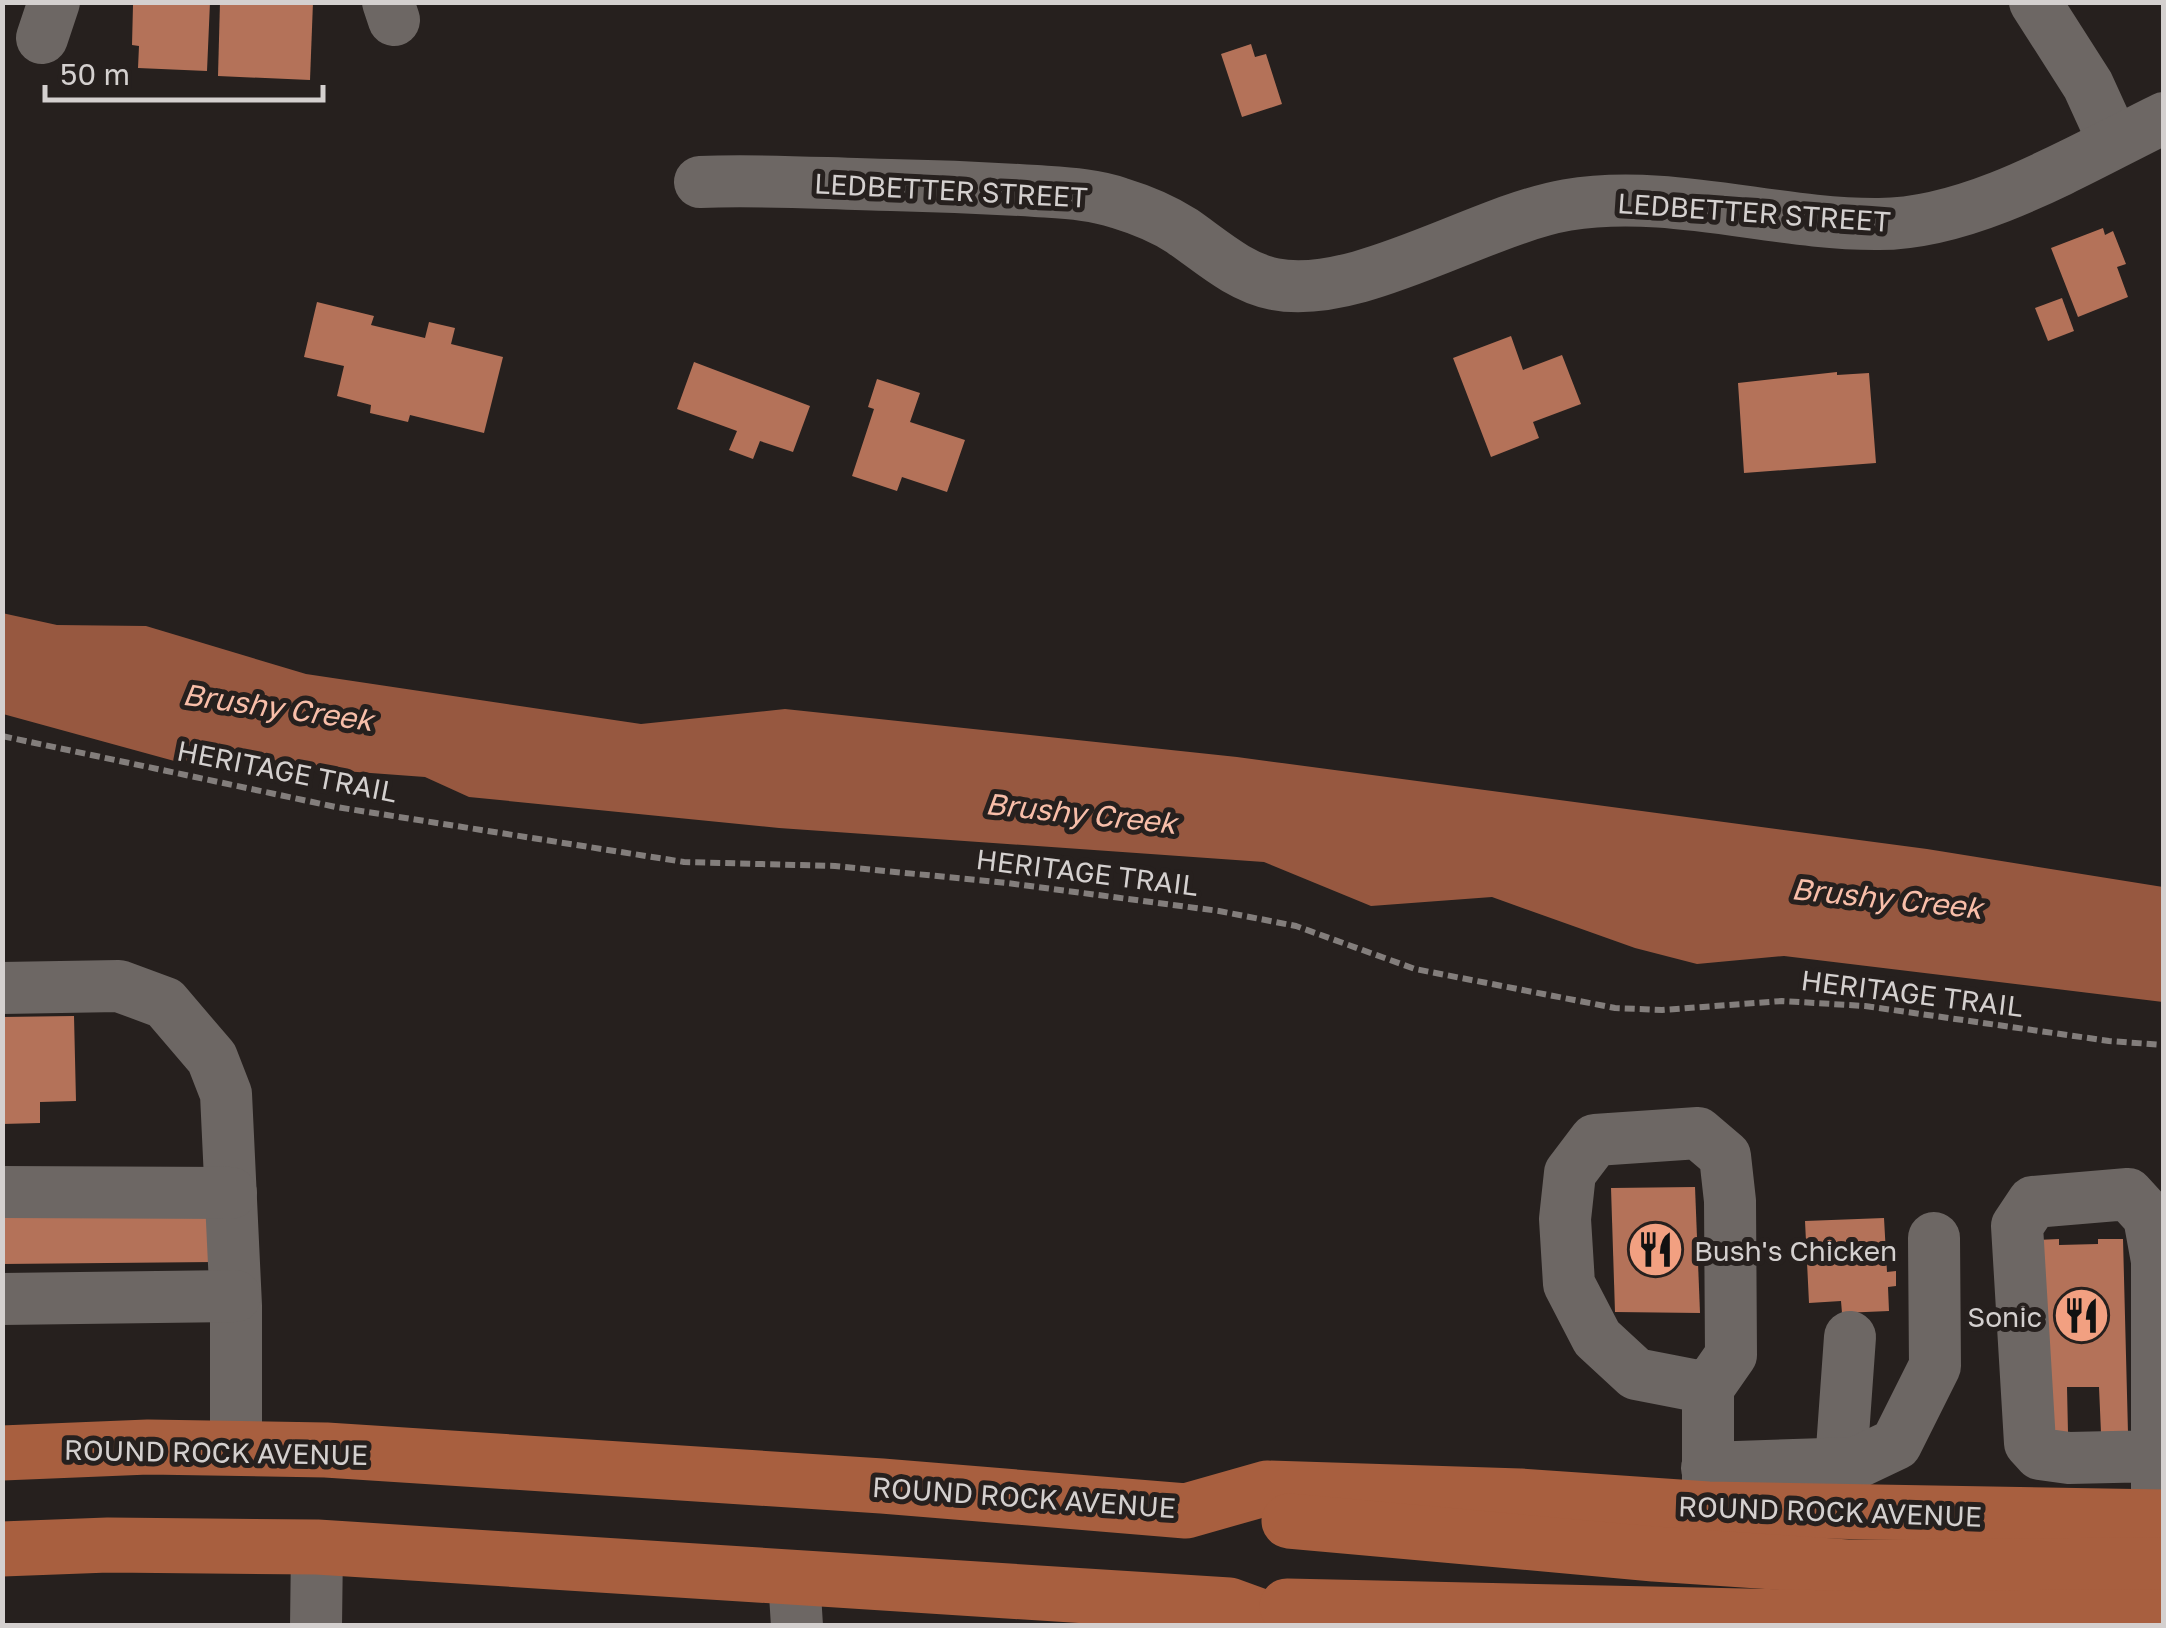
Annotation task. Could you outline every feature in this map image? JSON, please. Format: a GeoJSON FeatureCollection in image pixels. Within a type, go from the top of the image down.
{"type":"FeatureCollection","features":[{"type":"Feature","properties":{"kind":"main road","name":"ROUND ROCK AVENUE"},"geometry":{"type":"LineString","coordinates":[[2,1452],[236,1448],[559,1464],[1186,1511],[1267,1488],[1520,1496],[1708,1488],[2161,1533]]}},
{"type":"Feature","properties":{"kind":"main road"},"geometry":{"type":"LineString","coordinates":[[1186,1511],[1452,1537],[1847,1567],[2161,1533]]}},
{"type":"Feature","properties":{"kind":"main road"},"geometry":{"type":"LineString","coordinates":[[2,1550],[108,1545],[317,1546],[795,1602],[1154,1614],[1229,1605],[1836,1618],[2164,1617]]}},
{"type":"Feature","properties":{"kind":"main road"},"geometry":{"type":"LineString","coordinates":[[1229,1605],[1271,1620],[1325,1626]]}},
{"type":"Feature","properties":{"kind":"street"},"geometry":{"type":"LineString","coordinates":[[2034,2],[2088,85],[2114,142]]}},
{"type":"Feature","properties":{"kind":"street","name":"LEDBETTER STREET"},"geometry":{"type":"LineString","coordinates":[[700,182],[956,186],[1077,194],[1154,215],[1239,272],[1274,284],[1312,287],[1352,279],[1530,213],[1582,203],[1656,202],[1816,222],[1881,224],[1928,220],[1995,198],[2164,118]]}},
{"type":"Feature","properties":{"kind":"street"},"geometry":{"type":"LineString","coordinates":[[2,988],[119,986],[165,1002],[212,1058],[226,1094],[235,1296],[236,1448]]}},
{"type":"Feature","properties":{"kind":"street"},"geometry":{"type":"LineString","coordinates":[[1708,1388],[1636,1374],[1597,1338],[1569,1284],[1566,1219],[1570,1173],[1594,1140],[1698,1133],[1725,1156],[1730,1202],[1730,1354],[1708,1388],[1708,1488],[1856,1462],[1896,1444],[1935,1366],[1934,1238]]}},
{"type":"Feature","properties":{"kind":"street"},"geometry":{"type":"LineString","coordinates":[[2,1192],[230,1193]]}},
{"type":"Feature","properties":{"kind":"street"},"geometry":{"type":"LineString","coordinates":[[2160,1454],[2070,1458],[2040,1454],[2030,1442],[2017,1226],[2034,1202],[2128,1194],[2149,1217],[2156,1262],[2160,1454],[2161,1533]]}},
{"type":"Feature","properties":{"kind":"street"},"geometry":{"type":"LineString","coordinates":[[2,1298],[235,1296]]}},
{"type":"Feature","properties":{"kind":"street"},"geometry":{"type":"LineString","coordinates":[[1841,1463],[1850,1337]]}},
{"type":"Feature","properties":{"kind":"street"},"geometry":{"type":"LineString","coordinates":[[316,1626],[317,1546]]}},
{"type":"Feature","properties":{"kind":"path","name":"HERITAGE TRAIL"},"geometry":{"type":"LineString","coordinates":[[2,736],[336,808],[684,862],[836,866],[1007,883],[1219,911],[1296,926],[1415,970],[1616,1008],[1662,1010],[1782,1000],[2164,1045]]}},
{"type":"Feature","properties":{"kind":"water","name":"Brushy Creek"},"geometry":{"type":"Polygon","coordinates":[[[2,613],[57,625],[146,626],[306,674],[641,724],[785,709],[1237,757],[1927,849],[2163,887],[2163,1002],[1784,956],[1697,964],[1635,948],[1492,897],[1371,906],[1264,862],[779,828],[469,797],[425,777],[330,770],[231,753],[178,762],[3,714],[2,613]]]}},
{"type":"Feature","properties":{"kind":"building"},"geometry":{"type":"Polygon","coordinates":[[[210,2],[207,71],[138,68],[139,46],[132,45],[133,5],[210,2]]]}},
{"type":"Feature","properties":{"kind":"building"},"geometry":{"type":"Polygon","coordinates":[[[220,2],[313,2],[310,80],[218,76],[220,2]]]}},
{"type":"Feature","properties":{"kind":"building"},"geometry":{"type":"Polygon","coordinates":[[[1251,44],[1255,57],[1266,54],[1282,104],[1242,117],[1221,54],[1251,44]]]}},
{"type":"Feature","properties":{"kind":"building"},"geometry":{"type":"Polygon","coordinates":[[[2103,228],[2105,235],[2113,231],[2126,264],[2117,267],[2128,297],[2078,317],[2051,248],[2103,228]]]}},
{"type":"Feature","properties":{"kind":"building"},"geometry":{"type":"Polygon","coordinates":[[[2062,298],[2074,331],[2048,341],[2035,308],[2062,298]]]}},
{"type":"Feature","properties":{"kind":"building"},"geometry":{"type":"Polygon","coordinates":[[[317,302],[374,316],[371,325],[425,338],[429,322],[455,328],[451,344],[503,357],[484,433],[410,415],[408,422],[370,413],[371,405],[337,396],[344,366],[304,357],[317,302]]]}},
{"type":"Feature","properties":{"kind":"building"},"geometry":{"type":"Polygon","coordinates":[[[1511,336],[1523,370],[1562,355],[1581,404],[1533,422],[1539,438],[1491,457],[1453,358],[1511,336]]]}},
{"type":"Feature","properties":{"kind":"building"},"geometry":{"type":"Polygon","coordinates":[[[694,362],[810,406],[793,452],[760,441],[753,459],[729,450],[737,431],[677,409],[694,362]]]}},
{"type":"Feature","properties":{"kind":"building"},"geometry":{"type":"Polygon","coordinates":[[[1837,372],[1869,373],[1876,463],[1744,473],[1738,383],[1837,372]]]}},
{"type":"Feature","properties":{"kind":"building"},"geometry":{"type":"Polygon","coordinates":[[[877,379],[920,393],[910,422],[965,440],[947,492],[902,477],[897,491],[852,476],[874,409],[868,407],[877,379]]]}},
{"type":"Feature","properties":{"kind":"building"},"geometry":{"type":"Polygon","coordinates":[[[74,1016],[76,1101],[40,1102],[40,1123],[2,1124],[2,1017],[74,1016]]]}},
{"type":"Feature","properties":{"kind":"building","name":"Bush's Chicken"},"geometry":{"type":"Polygon","coordinates":[[[1695,1187],[1700,1313],[1615,1312],[1611,1188],[1695,1187]]]}},
{"type":"Feature","properties":{"kind":"building"},"geometry":{"type":"Polygon","coordinates":[[[213,1209],[214,1262],[2,1264],[2,1213],[213,1209]]]}},
{"type":"Feature","properties":{"kind":"building"},"geometry":{"type":"Polygon","coordinates":[[[1884,1218],[1887,1272],[1896,1271],[1896,1286],[1888,1287],[1889,1311],[1842,1313],[1841,1301],[1809,1303],[1805,1221],[1884,1218]]]}},
{"type":"Feature","properties":{"kind":"building","name":"Sonic"},"geometry":{"type":"Polygon","coordinates":[[[2059,1239],[2059,1245],[2123,1239],[2128,1433],[2101,1433],[2099,1387],[2067,1387],[2068,1433],[2041,1434],[2036,1240],[2059,1239]]]}},
{"type":"Feature","properties":{"kind":"place","name":"Bush's Chicken"},"geometry":{"type":"Point","coordinates":[1655,1250]}},
{"type":"Feature","properties":{"kind":"place","name":"Sonic"},"geometry":{"type":"Point","coordinates":[2081,1316]}}]}
